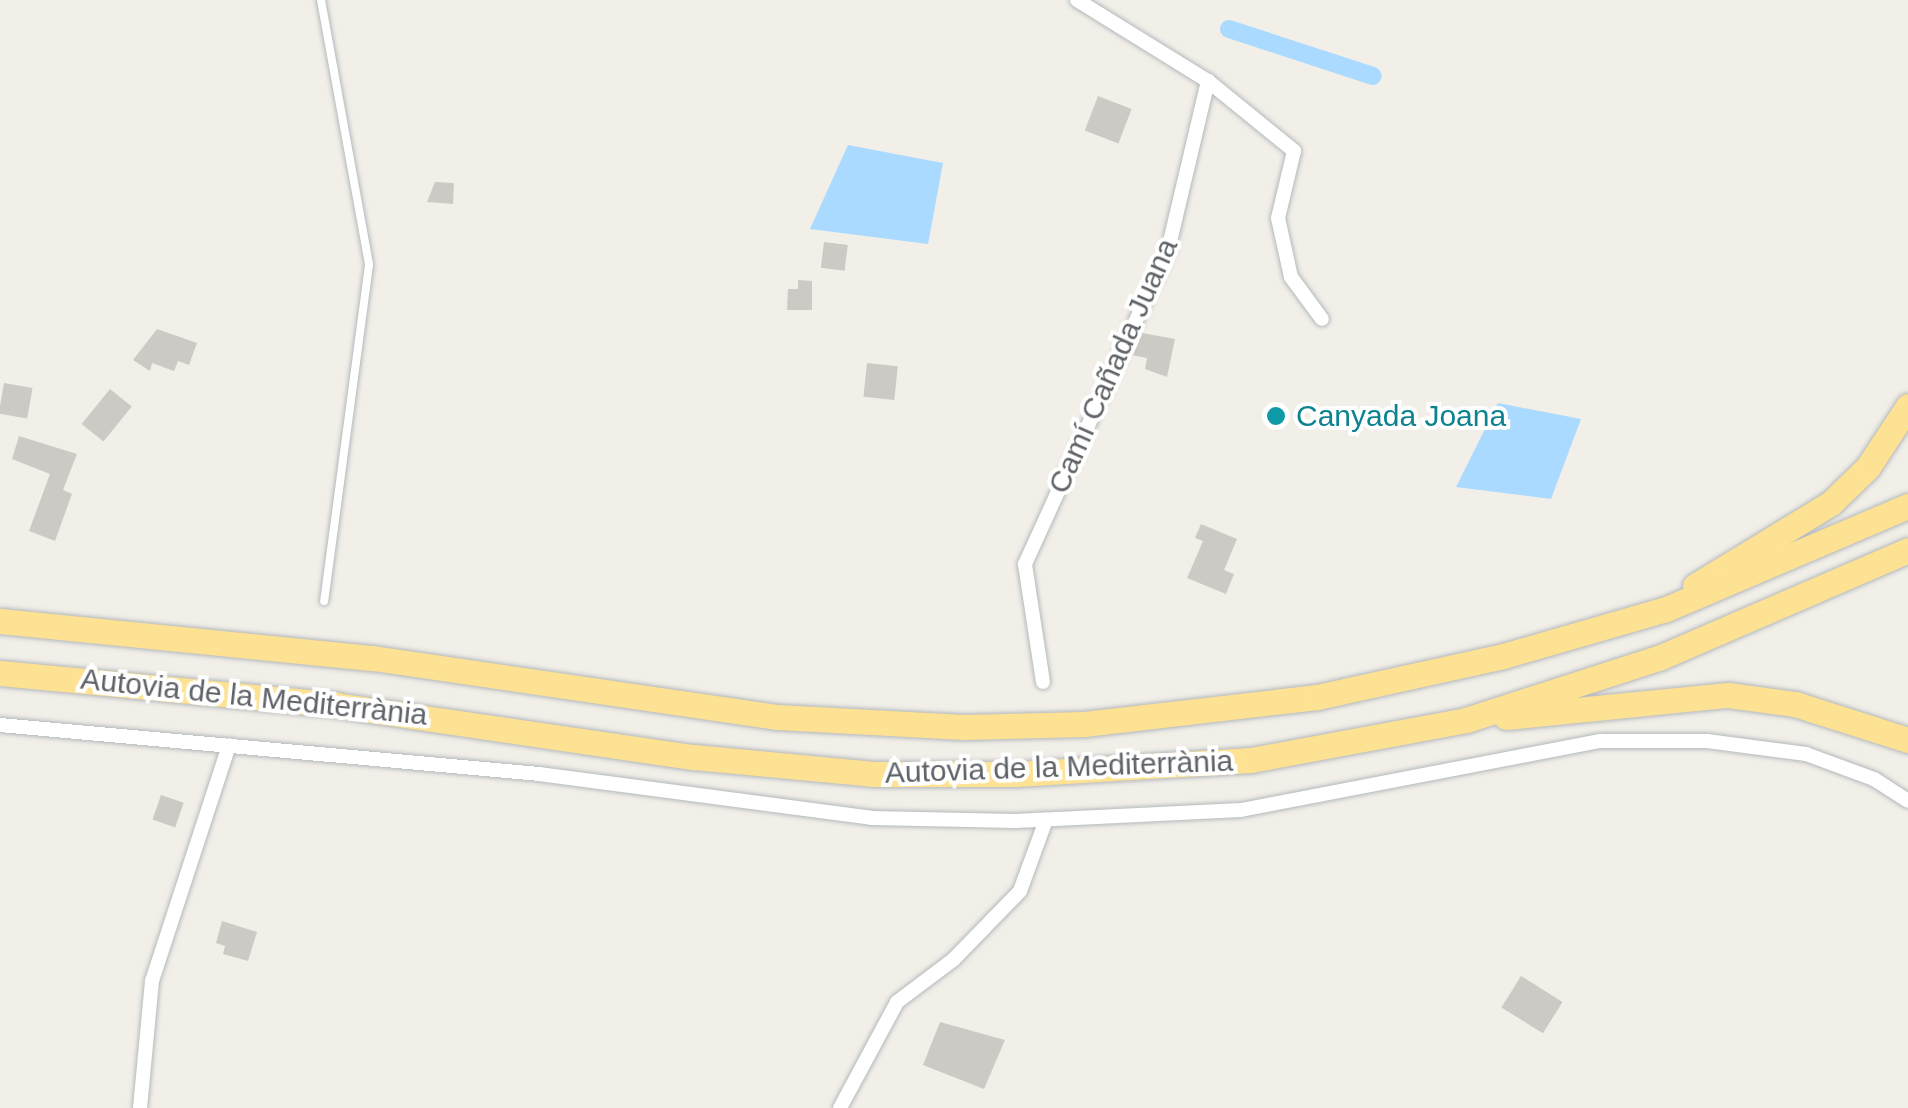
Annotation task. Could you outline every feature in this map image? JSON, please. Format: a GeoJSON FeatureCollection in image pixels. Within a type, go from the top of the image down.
{"type":"FeatureCollection","features":[{"type":"Feature","properties":{"kind":"highway"},"geometry":{"type":"LineString","coordinates":[[1666,609],[1702,580],[1831,503],[1868,467],[1908,406]]}},
{"type":"Feature","properties":{"kind":"highway","name":"Autovia de la Mediterrània"},"geometry":{"type":"LineString","coordinates":[[0,620],[373,658],[778,718],[964,727],[1084,724],[1318,697],[1503,656],[1666,609],[1908,506]]}},
{"type":"Feature","properties":{"kind":"highway","name":"Autovia de la Mediterrània"},"geometry":{"type":"LineString","coordinates":[[0,672],[336,704],[694,757],[874,774],[1016,774],[1251,760],[1466,720],[1660,657],[1908,550]]}},
{"type":"Feature","properties":{"kind":"highway"},"geometry":{"type":"LineString","coordinates":[[1466,720],[1728,695],[1795,704],[1908,740]]}},
{"type":"Feature","properties":{"kind":"street"},"geometry":{"type":"LineString","coordinates":[[1077,0],[1208,81],[1294,151],[1278,218],[1292,277],[1322,319]]}},
{"type":"Feature","properties":{"kind":"street","name":"Camí Cañada Juana"},"geometry":{"type":"LineString","coordinates":[[1043,682],[1025,564],[1168,250],[1208,81]]}},
{"type":"Feature","properties":{"kind":"street"},"geometry":{"type":"LineString","coordinates":[[0,725],[539,774],[871,818],[1046,820],[1241,810],[1600,741],[1707,741],[1806,754],[1874,779],[1908,801]]}},
{"type":"Feature","properties":{"kind":"street"},"geometry":{"type":"LineString","coordinates":[[140,1108],[152,981],[229,745]]}},
{"type":"Feature","properties":{"kind":"street"},"geometry":{"type":"LineString","coordinates":[[840,1108],[897,1002],[953,960],[1020,891],[1046,820]]}},
{"type":"Feature","properties":{"kind":"lane"},"geometry":{"type":"LineString","coordinates":[[321,0],[369,264],[324,601]]}},
{"type":"Feature","properties":{"kind":"water"},"geometry":{"type":"Polygon","coordinates":[[[848,145],[943,163],[928,244],[810,229],[848,145]]]}},
{"type":"Feature","properties":{"kind":"water"},"geometry":{"type":"Polygon","coordinates":[[[1498,403],[1581,419],[1551,499],[1456,487],[1498,403]]]}},
{"type":"Feature","properties":{"kind":"building"},"geometry":{"type":"Polygon","coordinates":[[[1098,96],[1132,109],[1118,143],[1085,131],[1098,96]]]}},
{"type":"Feature","properties":{"kind":"building"},"geometry":{"type":"Polygon","coordinates":[[[435,182],[454,183],[453,204],[427,202],[435,182]]]}},
{"type":"Feature","properties":{"kind":"building"},"geometry":{"type":"Polygon","coordinates":[[[824,242],[848,245],[845,271],[821,268],[824,242]]]}},
{"type":"Feature","properties":{"kind":"building"},"geometry":{"type":"Polygon","coordinates":[[[798,280],[812,281],[812,310],[787,310],[788,289],[798,289],[798,280]]]}},
{"type":"Feature","properties":{"kind":"building"},"geometry":{"type":"Polygon","coordinates":[[[157,329],[197,343],[189,365],[178,361],[174,371],[152,363],[150,371],[133,360],[157,329]]]}},
{"type":"Feature","properties":{"kind":"building"},"geometry":{"type":"Polygon","coordinates":[[[1142,333],[1175,339],[1167,377],[1145,369],[1147,358],[1132,355],[1142,333]]]}},
{"type":"Feature","properties":{"kind":"building"},"geometry":{"type":"Polygon","coordinates":[[[867,363],[898,366],[894,400],[863,397],[867,363]]]}},
{"type":"Feature","properties":{"kind":"building"},"geometry":{"type":"Polygon","coordinates":[[[4,383],[33,388],[27,419],[0,414],[4,383]]]}},
{"type":"Feature","properties":{"kind":"building"},"geometry":{"type":"Polygon","coordinates":[[[110,389],[132,407],[103,442],[82,424],[110,389]]]}},
{"type":"Feature","properties":{"kind":"building"},"geometry":{"type":"Polygon","coordinates":[[[19,436],[77,454],[63,490],[72,494],[55,541],[29,531],[50,474],[12,459],[19,436]]]}},
{"type":"Feature","properties":{"kind":"building"},"geometry":{"type":"Polygon","coordinates":[[[1201,524],[1237,539],[1224,570],[1234,574],[1226,594],[1187,578],[1203,541],[1195,538],[1201,524]]]}},
{"type":"Feature","properties":{"kind":"building"},"geometry":{"type":"Polygon","coordinates":[[[161,795],[184,803],[175,827],[153,820],[161,795]]]}},
{"type":"Feature","properties":{"kind":"building"},"geometry":{"type":"Polygon","coordinates":[[[222,921],[257,932],[248,961],[223,954],[225,946],[216,943],[222,921]]]}},
{"type":"Feature","properties":{"kind":"building"},"geometry":{"type":"Polygon","coordinates":[[[1521,976],[1563,1002],[1543,1033],[1501,1007],[1521,976]]]}},
{"type":"Feature","properties":{"kind":"building"},"geometry":{"type":"Polygon","coordinates":[[[940,1022],[1005,1040],[984,1089],[923,1065],[940,1022]]]}},
{"type":"Feature","properties":{"kind":"waterway"},"geometry":{"type":"LineString","coordinates":[[1229,29],[1373,76]]}},
{"type":"Feature","properties":{"kind":"place","name":"Canyada Joana"},"geometry":{"type":"Point","coordinates":[1276,416]}}]}
